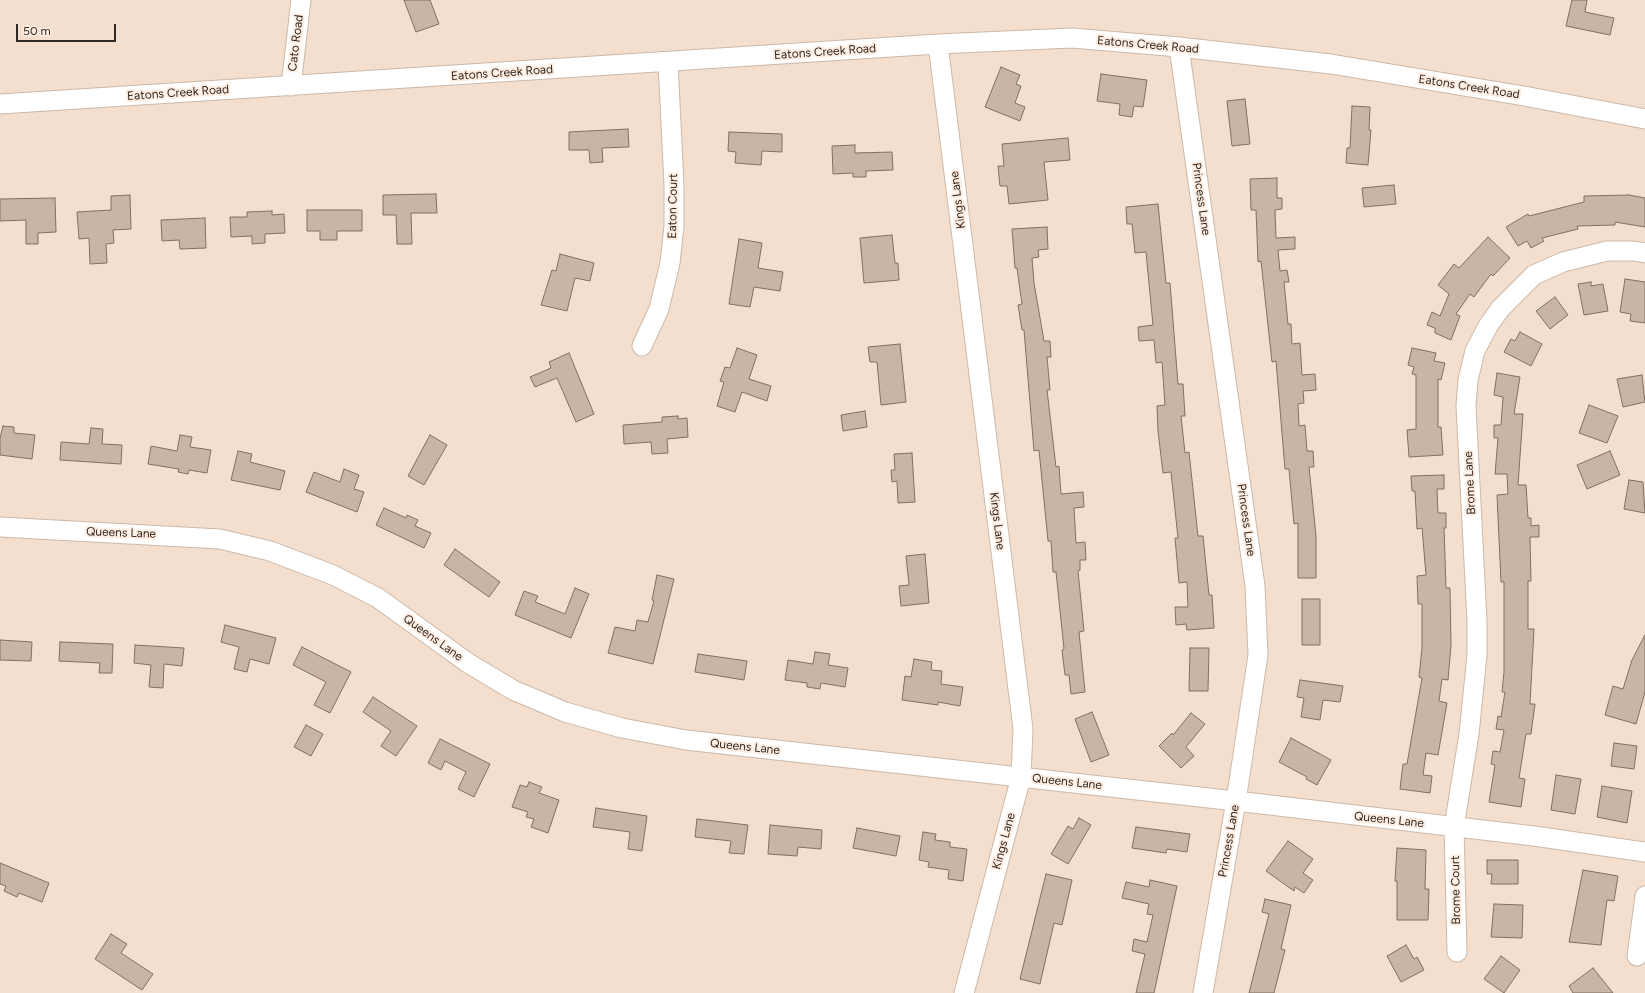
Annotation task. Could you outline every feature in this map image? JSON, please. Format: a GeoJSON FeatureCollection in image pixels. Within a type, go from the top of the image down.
{"type":"FeatureCollection","features":[{"type":"Feature","properties":{"kind":"street","name":"Cato Road"},"geometry":{"type":"LineString","coordinates":[[291,86],[301,0]]}},
{"type":"Feature","properties":{"kind":"street","name":"Eatons Creek Road"},"geometry":{"type":"LineString","coordinates":[[0,104],[938,44],[1072,38],[1179,47],[1331,64],[1524,96],[1645,119]]}},
{"type":"Feature","properties":{"kind":"street","name":"Kings Lane"},"geometry":{"type":"LineString","coordinates":[[938,44],[1023,729],[1021,777],[964,993]]}},
{"type":"Feature","properties":{"kind":"street","name":"Princess Lane"},"geometry":{"type":"LineString","coordinates":[[1179,47],[1255,586],[1258,655],[1236,801],[1203,993]]}},
{"type":"Feature","properties":{"kind":"street","name":"Eaton Court"},"geometry":{"type":"LineString","coordinates":[[642,346],[659,309],[670,263],[674,226],[674,185],[668,62]]}},
{"type":"Feature","properties":{"kind":"street","name":"Brome Lane"},"geometry":{"type":"LineString","coordinates":[[1454,827],[1469,734],[1477,655],[1477,621],[1466,406],[1468,380],[1475,351],[1488,326],[1500,309],[1534,276],[1563,262],[1607,251],[1633,251],[1645,253]]}},
{"type":"Feature","properties":{"kind":"street","name":"Queens Lane"},"geometry":{"type":"LineString","coordinates":[[0,527],[212,538],[270,551],[333,574],[378,598],[468,663],[513,690],[565,712],[622,728],[686,740],[1236,801],[1534,836],[1645,852]]}},
{"type":"Feature","properties":{"kind":"street","name":"Brome Court"},"geometry":{"type":"LineString","coordinates":[[1454,827],[1457,952]]}},
{"type":"Feature","properties":{"kind":"street"},"geometry":{"type":"LineString","coordinates":[[1637,956],[1645,896]]}},
{"type":"Feature","properties":{"kind":"building"},"geometry":{"type":"Polygon","coordinates":[[[404,0],[430,0],[439,24],[416,32],[404,0]]]}},
{"type":"Feature","properties":{"kind":"building"},"geometry":{"type":"Polygon","coordinates":[[[1572,0],[1587,0],[1585,12],[1614,18],[1610,35],[1566,26],[1572,0]]]}},
{"type":"Feature","properties":{"kind":"building"},"geometry":{"type":"Polygon","coordinates":[[[1001,67],[1020,75],[1016,84],[1021,86],[1015,103],[1025,107],[1020,121],[985,107],[1001,67]]]}},
{"type":"Feature","properties":{"kind":"building"},"geometry":{"type":"Polygon","coordinates":[[[1101,74],[1147,80],[1143,107],[1134,106],[1132,117],[1119,115],[1120,104],[1097,101],[1101,74]]]}},
{"type":"Feature","properties":{"kind":"building"},"geometry":{"type":"Polygon","coordinates":[[[1245,99],[1250,144],[1232,146],[1227,101],[1245,99]]]}},
{"type":"Feature","properties":{"kind":"building"},"geometry":{"type":"Polygon","coordinates":[[[1352,106],[1370,107],[1369,130],[1371,130],[1368,165],[1346,163],[1347,148],[1350,148],[1352,106]]]}},
{"type":"Feature","properties":{"kind":"building"},"geometry":{"type":"Polygon","coordinates":[[[628,129],[629,147],[602,148],[603,162],[590,163],[589,150],[569,150],[569,132],[628,129]]]}},
{"type":"Feature","properties":{"kind":"building"},"geometry":{"type":"Polygon","coordinates":[[[729,132],[782,134],[782,152],[762,151],[761,165],[735,163],[736,152],[728,151],[729,132]]]}},
{"type":"Feature","properties":{"kind":"building"},"geometry":{"type":"Polygon","coordinates":[[[1068,138],[1070,160],[1044,162],[1048,200],[1009,204],[1007,186],[1000,186],[998,166],[1004,166],[1002,144],[1068,138]]]}},
{"type":"Feature","properties":{"kind":"building"},"geometry":{"type":"Polygon","coordinates":[[[855,145],[855,153],[892,152],[893,170],[866,171],[866,177],[853,177],[853,173],[833,174],[832,146],[855,145]]]}},
{"type":"Feature","properties":{"kind":"building"},"geometry":{"type":"Polygon","coordinates":[[[1277,178],[1277,198],[1282,198],[1282,209],[1275,210],[1276,238],[1295,237],[1295,249],[1278,250],[1280,271],[1287,270],[1289,282],[1284,282],[1288,324],[1291,324],[1292,344],[1300,343],[1302,375],[1315,374],[1316,390],[1303,391],[1304,403],[1298,404],[1299,426],[1305,425],[1307,451],[1313,451],[1314,467],[1309,467],[1316,536],[1316,578],[1298,578],[1298,523],[1294,524],[1289,469],[1285,469],[1276,361],[1272,362],[1261,261],[1258,262],[1256,210],[1251,210],[1250,179],[1277,178]]]}},
{"type":"Feature","properties":{"kind":"building"},"geometry":{"type":"Polygon","coordinates":[[[1394,185],[1396,204],[1364,207],[1362,188],[1394,185]]]}},
{"type":"Feature","properties":{"kind":"building"},"geometry":{"type":"Polygon","coordinates":[[[436,194],[437,213],[411,213],[412,244],[397,244],[396,215],[383,215],[383,195],[436,194]]]}},
{"type":"Feature","properties":{"kind":"building"},"geometry":{"type":"Polygon","coordinates":[[[130,195],[131,229],[113,230],[114,243],[106,244],[107,263],[90,264],[89,238],[79,239],[77,212],[111,210],[111,196],[130,195]]]}},
{"type":"Feature","properties":{"kind":"building"},"geometry":{"type":"Polygon","coordinates":[[[1629,195],[1645,198],[1645,227],[1615,222],[1615,225],[1577,226],[1578,229],[1542,238],[1544,241],[1531,248],[1527,241],[1518,246],[1506,227],[1528,214],[1529,216],[1584,202],[1584,196],[1629,195]]]}},
{"type":"Feature","properties":{"kind":"building"},"geometry":{"type":"Polygon","coordinates":[[[55,198],[56,232],[38,233],[38,244],[26,244],[26,220],[0,221],[0,199],[55,198]]]}},
{"type":"Feature","properties":{"kind":"building"},"geometry":{"type":"Polygon","coordinates":[[[1158,204],[1166,283],[1170,283],[1178,384],[1183,384],[1185,416],[1181,416],[1185,453],[1189,452],[1198,536],[1203,536],[1209,595],[1212,595],[1214,628],[1187,630],[1186,624],[1176,625],[1175,607],[1188,607],[1187,582],[1179,583],[1175,538],[1178,538],[1171,472],[1163,473],[1158,431],[1157,406],[1165,405],[1162,362],[1156,363],[1154,340],[1139,341],[1138,327],[1153,325],[1146,252],[1135,253],[1132,224],[1127,224],[1126,207],[1158,204]]]}},
{"type":"Feature","properties":{"kind":"building"},"geometry":{"type":"Polygon","coordinates":[[[307,210],[362,210],[362,231],[337,231],[337,240],[320,240],[320,231],[307,231],[307,210]]]}},
{"type":"Feature","properties":{"kind":"building"},"geometry":{"type":"Polygon","coordinates":[[[272,211],[272,215],[284,214],[285,233],[265,234],[265,243],[252,244],[252,236],[231,237],[230,217],[247,217],[247,212],[272,211]]]}},
{"type":"Feature","properties":{"kind":"building"},"geometry":{"type":"Polygon","coordinates":[[[205,218],[206,248],[180,249],[179,240],[162,241],[161,220],[205,218]]]}},
{"type":"Feature","properties":{"kind":"building"},"geometry":{"type":"Polygon","coordinates":[[[1047,227],[1048,249],[1038,250],[1039,257],[1032,258],[1034,283],[1044,341],[1050,341],[1051,357],[1047,357],[1050,390],[1047,390],[1056,467],[1059,466],[1061,494],[1083,492],[1084,507],[1074,508],[1076,543],[1085,542],[1086,560],[1080,560],[1080,570],[1078,571],[1084,631],[1079,632],[1085,692],[1071,694],[1069,675],[1065,675],[1062,650],[1064,649],[1056,572],[1053,572],[1051,541],[1048,541],[1039,450],[1034,451],[1024,330],[1022,330],[1018,305],[1022,304],[1017,268],[1015,268],[1012,229],[1047,227]]]}},
{"type":"Feature","properties":{"kind":"building"},"geometry":{"type":"Polygon","coordinates":[[[892,235],[895,263],[898,263],[899,280],[864,283],[860,238],[892,235]]]}},
{"type":"Feature","properties":{"kind":"building"},"geometry":{"type":"Polygon","coordinates":[[[1488,237],[1510,258],[1493,276],[1491,274],[1474,297],[1470,294],[1456,314],[1460,316],[1451,340],[1435,333],[1435,328],[1427,325],[1432,312],[1440,316],[1449,294],[1438,285],[1454,264],[1459,268],[1488,237]]]}},
{"type":"Feature","properties":{"kind":"building"},"geometry":{"type":"Polygon","coordinates":[[[739,239],[762,243],[758,268],[783,272],[780,291],[754,287],[750,307],[729,304],[739,239]]]}},
{"type":"Feature","properties":{"kind":"building"},"geometry":{"type":"Polygon","coordinates":[[[560,254],[594,263],[590,281],[575,278],[567,311],[541,305],[552,270],[556,271],[560,254]]]}},
{"type":"Feature","properties":{"kind":"building"},"geometry":{"type":"Polygon","coordinates":[[[1625,279],[1645,282],[1645,323],[1630,321],[1631,314],[1620,312],[1625,279]]]}},
{"type":"Feature","properties":{"kind":"building"},"geometry":{"type":"Polygon","coordinates":[[[1591,282],[1591,286],[1603,284],[1608,311],[1584,315],[1578,284],[1591,282]]]}},
{"type":"Feature","properties":{"kind":"building"},"geometry":{"type":"Polygon","coordinates":[[[1555,297],[1568,315],[1550,329],[1536,311],[1555,297]]]}},
{"type":"Feature","properties":{"kind":"building"},"geometry":{"type":"Polygon","coordinates":[[[1520,332],[1542,344],[1531,366],[1504,352],[1511,339],[1515,341],[1520,332]]]}},
{"type":"Feature","properties":{"kind":"building"},"geometry":{"type":"Polygon","coordinates":[[[900,344],[906,402],[881,405],[877,362],[870,362],[868,347],[900,344]]]}},
{"type":"Feature","properties":{"kind":"building"},"geometry":{"type":"Polygon","coordinates":[[[737,348],[757,355],[749,379],[771,386],[767,401],[742,392],[735,412],[717,406],[724,382],[720,381],[725,367],[730,368],[737,348]]]}},
{"type":"Feature","properties":{"kind":"building"},"geometry":{"type":"Polygon","coordinates":[[[1412,348],[1436,353],[1434,361],[1445,363],[1441,380],[1438,379],[1438,427],[1441,427],[1443,455],[1409,457],[1407,430],[1416,429],[1416,375],[1412,374],[1414,367],[1408,365],[1412,348]]]}},
{"type":"Feature","properties":{"kind":"building"},"geometry":{"type":"Polygon","coordinates":[[[569,353],[594,414],[576,422],[557,378],[535,387],[530,377],[551,368],[549,362],[569,353]]]}},
{"type":"Feature","properties":{"kind":"building"},"geometry":{"type":"Polygon","coordinates":[[[1497,373],[1520,377],[1514,414],[1523,414],[1518,485],[1526,485],[1528,518],[1531,518],[1531,526],[1539,525],[1539,537],[1530,537],[1531,581],[1528,581],[1528,629],[1534,629],[1530,704],[1535,704],[1531,734],[1526,734],[1519,778],[1525,779],[1521,807],[1489,802],[1495,765],[1491,764],[1493,751],[1500,752],[1504,730],[1496,729],[1498,716],[1501,717],[1505,692],[1502,692],[1504,672],[1504,582],[1501,582],[1497,495],[1508,494],[1507,474],[1495,474],[1498,438],[1494,438],[1494,425],[1501,425],[1503,397],[1494,395],[1497,373]]]}},
{"type":"Feature","properties":{"kind":"building"},"geometry":{"type":"Polygon","coordinates":[[[1642,375],[1645,402],[1623,407],[1617,379],[1642,375]]]}},
{"type":"Feature","properties":{"kind":"building"},"geometry":{"type":"Polygon","coordinates":[[[1589,405],[1618,416],[1607,443],[1579,433],[1589,405]]]}},
{"type":"Feature","properties":{"kind":"building"},"geometry":{"type":"Polygon","coordinates":[[[865,411],[867,427],[843,431],[841,415],[865,411]]]}},
{"type":"Feature","properties":{"kind":"building"},"geometry":{"type":"Polygon","coordinates":[[[678,416],[678,419],[687,418],[688,437],[667,439],[668,453],[652,454],[651,442],[624,444],[623,425],[662,422],[662,417],[678,416]]]}},
{"type":"Feature","properties":{"kind":"building"},"geometry":{"type":"Polygon","coordinates":[[[3,426],[14,427],[14,433],[35,435],[32,459],[0,455],[0,438],[3,426]]]}},
{"type":"Feature","properties":{"kind":"building"},"geometry":{"type":"Polygon","coordinates":[[[91,428],[103,429],[102,444],[122,445],[121,464],[60,460],[61,442],[89,444],[91,428]]]}},
{"type":"Feature","properties":{"kind":"building"},"geometry":{"type":"Polygon","coordinates":[[[180,435],[192,437],[190,447],[211,450],[207,473],[189,470],[188,474],[178,472],[179,469],[148,464],[151,446],[177,451],[180,435]]]}},
{"type":"Feature","properties":{"kind":"building"},"geometry":{"type":"Polygon","coordinates":[[[430,435],[447,445],[424,485],[408,476],[430,435]]]}},
{"type":"Feature","properties":{"kind":"building"},"geometry":{"type":"Polygon","coordinates":[[[238,451],[252,454],[250,462],[285,471],[280,490],[231,480],[238,451]]]}},
{"type":"Feature","properties":{"kind":"building"},"geometry":{"type":"Polygon","coordinates":[[[1610,451],[1620,475],[1587,489],[1577,465],[1610,451]]]}},
{"type":"Feature","properties":{"kind":"building"},"geometry":{"type":"Polygon","coordinates":[[[912,453],[915,502],[898,503],[897,481],[892,482],[891,470],[895,470],[894,454],[912,453]]]}},
{"type":"Feature","properties":{"kind":"building"},"geometry":{"type":"Polygon","coordinates":[[[344,469],[359,475],[354,489],[364,492],[357,512],[306,492],[314,472],[340,482],[344,469]]]}},
{"type":"Feature","properties":{"kind":"building"},"geometry":{"type":"Polygon","coordinates":[[[1444,475],[1444,489],[1437,489],[1438,513],[1446,513],[1446,528],[1444,528],[1446,588],[1450,588],[1451,645],[1448,680],[1442,679],[1439,701],[1447,703],[1438,755],[1426,753],[1423,775],[1432,776],[1430,793],[1400,789],[1403,764],[1407,764],[1422,678],[1419,677],[1422,648],[1422,604],[1418,604],[1417,576],[1426,575],[1422,528],[1417,529],[1415,491],[1412,491],[1411,476],[1444,475]]]}},
{"type":"Feature","properties":{"kind":"building"},"geometry":{"type":"Polygon","coordinates":[[[1629,480],[1643,482],[1645,513],[1624,509],[1629,480]]]}},
{"type":"Feature","properties":{"kind":"building"},"geometry":{"type":"Polygon","coordinates":[[[384,508],[406,518],[407,515],[418,520],[415,526],[431,533],[424,548],[376,525],[384,508]]]}},
{"type":"Feature","properties":{"kind":"building"},"geometry":{"type":"Polygon","coordinates":[[[455,549],[500,582],[489,597],[444,565],[455,549]]]}},
{"type":"Feature","properties":{"kind":"building"},"geometry":{"type":"Polygon","coordinates":[[[925,554],[929,603],[901,606],[899,586],[909,585],[906,556],[925,554]]]}},
{"type":"Feature","properties":{"kind":"building"},"geometry":{"type":"Polygon","coordinates":[[[657,575],[674,579],[653,664],[608,653],[615,627],[635,631],[637,620],[648,622],[654,601],[652,600],[657,575]]]}},
{"type":"Feature","properties":{"kind":"building"},"geometry":{"type":"Polygon","coordinates":[[[575,588],[589,594],[571,638],[515,615],[524,591],[538,596],[535,602],[565,614],[575,588]]]}},
{"type":"Feature","properties":{"kind":"building"},"geometry":{"type":"Polygon","coordinates":[[[1302,599],[1320,599],[1320,645],[1302,645],[1302,599]]]}},
{"type":"Feature","properties":{"kind":"building"},"geometry":{"type":"Polygon","coordinates":[[[225,625],[276,638],[269,664],[250,659],[247,672],[234,669],[239,647],[221,642],[225,625]]]}},
{"type":"Feature","properties":{"kind":"building"},"geometry":{"type":"Polygon","coordinates":[[[1645,635],[1645,692],[1636,724],[1605,715],[1613,686],[1623,689],[1632,660],[1645,635]]]}},
{"type":"Feature","properties":{"kind":"building"},"geometry":{"type":"Polygon","coordinates":[[[0,640],[32,642],[31,661],[0,660],[0,640]]]}},
{"type":"Feature","properties":{"kind":"building"},"geometry":{"type":"Polygon","coordinates":[[[60,642],[113,644],[112,673],[99,673],[100,663],[59,661],[60,642]]]}},
{"type":"Feature","properties":{"kind":"building"},"geometry":{"type":"Polygon","coordinates":[[[135,645],[184,648],[182,666],[164,664],[163,688],[149,687],[151,665],[134,663],[135,645]]]}},
{"type":"Feature","properties":{"kind":"building"},"geometry":{"type":"Polygon","coordinates":[[[302,647],[351,672],[330,713],[314,705],[326,682],[293,665],[302,647]]]}},
{"type":"Feature","properties":{"kind":"building"},"geometry":{"type":"Polygon","coordinates":[[[1190,648],[1209,648],[1208,691],[1189,691],[1190,648]]]}},
{"type":"Feature","properties":{"kind":"building"},"geometry":{"type":"Polygon","coordinates":[[[815,652],[830,654],[828,665],[848,668],[845,687],[821,683],[820,689],[807,687],[807,683],[785,680],[788,660],[813,664],[815,652]]]}},
{"type":"Feature","properties":{"kind":"building"},"geometry":{"type":"Polygon","coordinates":[[[698,654],[747,661],[744,680],[695,672],[698,654]]]}},
{"type":"Feature","properties":{"kind":"building"},"geometry":{"type":"Polygon","coordinates":[[[914,659],[932,662],[931,670],[942,671],[941,684],[963,687],[960,706],[938,702],[938,705],[902,700],[905,676],[911,677],[914,659]]]}},
{"type":"Feature","properties":{"kind":"building"},"geometry":{"type":"Polygon","coordinates":[[[1300,680],[1343,686],[1340,702],[1323,700],[1320,720],[1301,717],[1304,698],[1297,697],[1300,680]]]}},
{"type":"Feature","properties":{"kind":"building"},"geometry":{"type":"Polygon","coordinates":[[[373,697],[417,726],[396,756],[381,746],[391,731],[363,712],[373,697]]]}},
{"type":"Feature","properties":{"kind":"building"},"geometry":{"type":"Polygon","coordinates":[[[1092,712],[1109,755],[1091,762],[1075,719],[1092,712]]]}},
{"type":"Feature","properties":{"kind":"building"},"geometry":{"type":"Polygon","coordinates":[[[1191,713],[1205,724],[1186,747],[1194,756],[1181,768],[1159,746],[1172,733],[1173,735],[1191,713]]]}},
{"type":"Feature","properties":{"kind":"building"},"geometry":{"type":"Polygon","coordinates":[[[306,725],[323,734],[311,756],[294,747],[306,725]]]}},
{"type":"Feature","properties":{"kind":"building"},"geometry":{"type":"Polygon","coordinates":[[[1291,738],[1331,760],[1317,785],[1306,779],[1307,777],[1279,762],[1291,738]]]}},
{"type":"Feature","properties":{"kind":"building"},"geometry":{"type":"Polygon","coordinates":[[[440,739],[490,764],[474,797],[458,789],[466,772],[445,761],[441,770],[428,763],[440,739]]]}},
{"type":"Feature","properties":{"kind":"building"},"geometry":{"type":"Polygon","coordinates":[[[1614,743],[1637,746],[1634,769],[1611,766],[1614,743]]]}},
{"type":"Feature","properties":{"kind":"building"},"geometry":{"type":"Polygon","coordinates":[[[1556,775],[1581,779],[1575,814],[1551,810],[1556,775]]]}},
{"type":"Feature","properties":{"kind":"building"},"geometry":{"type":"Polygon","coordinates":[[[529,782],[542,787],[539,793],[559,800],[548,833],[531,827],[534,819],[526,817],[528,812],[512,807],[520,785],[527,787],[529,782]]]}},
{"type":"Feature","properties":{"kind":"building"},"geometry":{"type":"Polygon","coordinates":[[[1602,786],[1632,791],[1627,823],[1597,817],[1602,786]]]}},
{"type":"Feature","properties":{"kind":"building"},"geometry":{"type":"Polygon","coordinates":[[[596,808],[647,816],[642,851],[628,849],[630,832],[593,827],[596,808]]]}},
{"type":"Feature","properties":{"kind":"building"},"geometry":{"type":"Polygon","coordinates":[[[1079,818],[1091,825],[1068,864],[1051,854],[1068,826],[1073,829],[1079,818]]]}},
{"type":"Feature","properties":{"kind":"building"},"geometry":{"type":"Polygon","coordinates":[[[697,819],[748,825],[744,854],[729,853],[731,841],[695,837],[697,819]]]}},
{"type":"Feature","properties":{"kind":"building"},"geometry":{"type":"Polygon","coordinates":[[[770,825],[822,830],[821,849],[798,847],[797,856],[768,854],[770,825]]]}},
{"type":"Feature","properties":{"kind":"building"},"geometry":{"type":"Polygon","coordinates":[[[1136,827],[1190,834],[1187,852],[1167,849],[1166,853],[1132,848],[1136,827]]]}},
{"type":"Feature","properties":{"kind":"building"},"geometry":{"type":"Polygon","coordinates":[[[857,828],[900,836],[896,856],[853,848],[857,828]]]}},
{"type":"Feature","properties":{"kind":"building"},"geometry":{"type":"Polygon","coordinates":[[[923,832],[936,834],[935,840],[950,842],[950,847],[967,849],[963,881],[948,879],[949,870],[928,867],[929,862],[919,860],[923,832]]]}},
{"type":"Feature","properties":{"kind":"building"},"geometry":{"type":"Polygon","coordinates":[[[1288,841],[1313,859],[1303,873],[1313,880],[1304,893],[1295,887],[1294,891],[1266,871],[1288,841]]]}},
{"type":"Feature","properties":{"kind":"building"},"geometry":{"type":"Polygon","coordinates":[[[1397,848],[1426,850],[1425,889],[1429,889],[1428,920],[1397,920],[1397,881],[1395,881],[1397,848]]]}},
{"type":"Feature","properties":{"kind":"building"},"geometry":{"type":"Polygon","coordinates":[[[1487,860],[1518,860],[1518,884],[1491,884],[1492,874],[1487,874],[1487,860]]]}},
{"type":"Feature","properties":{"kind":"building"},"geometry":{"type":"Polygon","coordinates":[[[0,863],[49,883],[42,902],[19,893],[17,897],[4,891],[6,886],[0,884],[0,863]]]}},
{"type":"Feature","properties":{"kind":"building"},"geometry":{"type":"Polygon","coordinates":[[[1583,870],[1618,876],[1614,901],[1607,900],[1601,945],[1569,942],[1583,870]]]}},
{"type":"Feature","properties":{"kind":"building"},"geometry":{"type":"Polygon","coordinates":[[[1046,874],[1072,880],[1062,925],[1054,923],[1040,984],[1020,979],[1046,874]]]}},
{"type":"Feature","properties":{"kind":"building"},"geometry":{"type":"Polygon","coordinates":[[[1150,880],[1177,886],[1154,993],[1136,993],[1145,954],[1132,951],[1134,939],[1147,942],[1153,915],[1147,914],[1149,904],[1122,898],[1126,882],[1149,887],[1150,880]]]}},
{"type":"Feature","properties":{"kind":"building"},"geometry":{"type":"Polygon","coordinates":[[[1265,899],[1291,905],[1281,949],[1285,950],[1274,993],[1249,993],[1269,914],[1262,912],[1265,899]]]}},
{"type":"Feature","properties":{"kind":"building"},"geometry":{"type":"Polygon","coordinates":[[[1494,904],[1523,905],[1522,938],[1491,937],[1494,904]]]}},
{"type":"Feature","properties":{"kind":"building"},"geometry":{"type":"Polygon","coordinates":[[[111,934],[127,944],[121,953],[153,974],[142,990],[95,959],[111,934]]]}},
{"type":"Feature","properties":{"kind":"building"},"geometry":{"type":"Polygon","coordinates":[[[1406,945],[1414,959],[1417,957],[1424,970],[1401,982],[1387,956],[1406,945]]]}},
{"type":"Feature","properties":{"kind":"building"},"geometry":{"type":"Polygon","coordinates":[[[1501,956],[1520,970],[1504,993],[1484,979],[1501,956]]]}},
{"type":"Feature","properties":{"kind":"building"},"geometry":{"type":"Polygon","coordinates":[[[1593,968],[1613,993],[1573,993],[1569,986],[1593,968]]]}}]}
